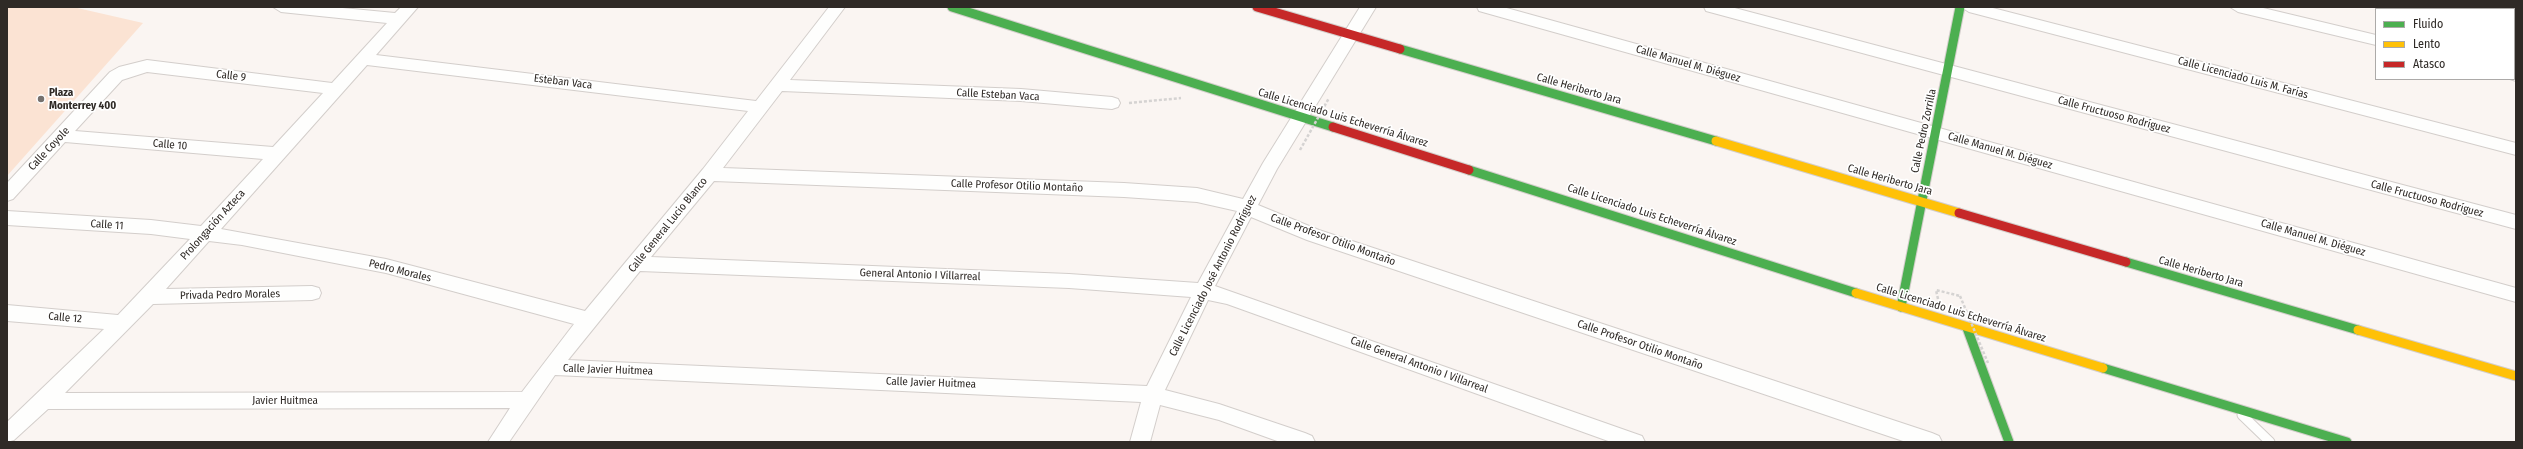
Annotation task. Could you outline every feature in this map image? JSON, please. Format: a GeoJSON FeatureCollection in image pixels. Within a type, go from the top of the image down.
{"type":"FeatureCollection","features":[{"type":"Feature","properties":{"kind":"street"},"geometry":{"type":"LineString","coordinates":[[281,7],[405,13]]}},
{"type":"Feature","properties":{"kind":"street","name":"Calle General Lucio Blanco"},"geometry":{"type":"LineString","coordinates":[[498,442],[550,367],[637,264],[709,174],[837,7]]}},
{"type":"Feature","properties":{"kind":"street","name":"Calle Licenciado Luis Echeverría Álvarez"},"geometry":{"type":"LineString","coordinates":[[952,7],[1967,328],[2233,406],[2347,442]]}},
{"type":"Feature","properties":{"kind":"street","name":"Calle Heriberto Jara"},"geometry":{"type":"LineString","coordinates":[[1258,7],[2516,376]]}},
{"type":"Feature","properties":{"kind":"street","name":"Calle Licenciado José Antonio Rodríguez"},"geometry":{"type":"LineString","coordinates":[[1140,442],[1153,395],[1203,291],[1248,207],[1300,117],[1368,7]]}},
{"type":"Feature","properties":{"kind":"street","name":"Calle Manuel M. Diéguez"},"geometry":{"type":"LineString","coordinates":[[1485,7],[2516,295]]}},
{"type":"Feature","properties":{"kind":"street","name":"Calle Fructuoso Rodríguez"},"geometry":{"type":"LineString","coordinates":[[1712,7],[2516,222]]}},
{"type":"Feature","properties":{"kind":"street","name":"Calle Pedro Zorrilla"},"geometry":{"type":"LineString","coordinates":[[1901,307],[1960,7]]}},
{"type":"Feature","properties":{"kind":"street","name":"Calle Licenciado Luis M. Farías"},"geometry":{"type":"LineString","coordinates":[[1969,7],[2516,149]]}},
{"type":"Feature","properties":{"kind":"street"},"geometry":{"type":"LineString","coordinates":[[2238,7],[2375,40]]}},
{"type":"Feature","properties":{"kind":"street","name":"Prolongación Azteca"},"geometry":{"type":"LineString","coordinates":[[7,434],[27,418],[148,297],[208,233],[405,13]]}},
{"type":"Feature","properties":{"kind":"street","name":"Esteban Vaca"},"geometry":{"type":"LineString","coordinates":[[365,59],[761,106]]}},
{"type":"Feature","properties":{"kind":"street","name":"Calle 9"},"geometry":{"type":"LineString","coordinates":[[125,71],[147,66],[338,89]]}},
{"type":"Feature","properties":{"kind":"street","name":"Calle Coyole"},"geometry":{"type":"LineString","coordinates":[[7,194],[116,76],[125,71]]}},
{"type":"Feature","properties":{"kind":"street","name":"Calle Esteban Vaca"},"geometry":{"type":"LineString","coordinates":[[778,85],[1021,95],[1112,103]]}},
{"type":"Feature","properties":{"kind":"street","name":"Calle 10"},"geometry":{"type":"LineString","coordinates":[[62,136],[278,154]]}},
{"type":"Feature","properties":{"kind":"street","name":"Calle Profesor Otilio Montaño"},"geometry":{"type":"LineString","coordinates":[[709,174],[1132,190],[1198,195],[1248,207],[1313,235],[1932,442]]}},
{"type":"Feature","properties":{"kind":"street","name":"Calle 11"},"geometry":{"type":"LineString","coordinates":[[7,218],[208,233]]}},
{"type":"Feature","properties":{"kind":"street","name":"Pedro Morales"},"geometry":{"type":"LineString","coordinates":[[208,233],[291,247],[386,266],[589,320]]}},
{"type":"Feature","properties":{"kind":"street","name":"General Antonio I Villarreal"},"geometry":{"type":"LineString","coordinates":[[637,264],[1062,281],[1203,291]]}},
{"type":"Feature","properties":{"kind":"street","name":"Calle General Antonio I Villarreal"},"geometry":{"type":"LineString","coordinates":[[1203,291],[1229,297],[1635,442]]}},
{"type":"Feature","properties":{"kind":"street","name":"Privada Pedro Morales"},"geometry":{"type":"LineString","coordinates":[[148,297],[312,293]]}},
{"type":"Feature","properties":{"kind":"street","name":"Calle 12"},"geometry":{"type":"LineString","coordinates":[[7,312],[122,323]]}},
{"type":"Feature","properties":{"kind":"street"},"geometry":{"type":"LineString","coordinates":[[1967,328],[2009,442]]}},
{"type":"Feature","properties":{"kind":"street","name":"Calle Javier Huitmea"},"geometry":{"type":"LineString","coordinates":[[550,367],[1086,390],[1153,395],[1219,412],[1305,442]]}},
{"type":"Feature","properties":{"kind":"street","name":"Javier Huitmea"},"geometry":{"type":"LineString","coordinates":[[44,401],[527,400]]}},
{"type":"Feature","properties":{"kind":"street"},"geometry":{"type":"LineString","coordinates":[[7,417],[27,418]]}},
{"type":"Feature","properties":{"kind":"lane"},"geometry":{"type":"LineString","coordinates":[[2233,406],[2270,442]]}},
{"type":"Feature","properties":{"kind":"path"},"geometry":{"type":"LineString","coordinates":[[1112,103],[1161,102],[1217,92]]}},
{"type":"Feature","properties":{"kind":"path"},"geometry":{"type":"LineString","coordinates":[[1300,150],[1329,98]]}},
{"type":"Feature","properties":{"kind":"path"},"geometry":{"type":"LineString","coordinates":[[1936,290],[1960,296],[1988,363]]}},
{"type":"Feature","properties":{"kind":"shaded area","name":"Plaza Monterrey 400"},"geometry":{"type":"Polygon","coordinates":[[[7,7],[73,7],[143,23],[7,176],[7,7]]]}},
{"type":"Feature","properties":{"kind":"traffic: fast"},"geometry":{"type":"LineString","coordinates":[[952,7],[1333,127]]}},
{"type":"Feature","properties":{"kind":"traffic: fast"},"geometry":{"type":"LineString","coordinates":[[1901,307],[1960,7]]}},
{"type":"Feature","properties":{"kind":"traffic: fast"},"geometry":{"type":"LineString","coordinates":[[1400,49],[1716,141]]}},
{"type":"Feature","properties":{"kind":"traffic: fast"},"geometry":{"type":"LineString","coordinates":[[1469,170],[1856,293]]}},
{"type":"Feature","properties":{"kind":"traffic: fast"},"geometry":{"type":"LineString","coordinates":[[2126,262],[2358,330]]}},
{"type":"Feature","properties":{"kind":"traffic: fast"},"geometry":{"type":"LineString","coordinates":[[1967,328],[2009,442]]}},
{"type":"Feature","properties":{"kind":"traffic: fast"},"geometry":{"type":"LineString","coordinates":[[2103,368],[2347,442]]}},
{"type":"Feature","properties":{"kind":"traffic: slow"},"geometry":{"type":"LineString","coordinates":[[1716,141],[1959,213]]}},
{"type":"Feature","properties":{"kind":"traffic: slow"},"geometry":{"type":"LineString","coordinates":[[1856,293],[2103,368]]}},
{"type":"Feature","properties":{"kind":"traffic: slow"},"geometry":{"type":"LineString","coordinates":[[2358,330],[2516,376]]}},
{"type":"Feature","properties":{"kind":"traffic: jam"},"geometry":{"type":"LineString","coordinates":[[1257,7],[1400,49]]}},
{"type":"Feature","properties":{"kind":"traffic: jam"},"geometry":{"type":"LineString","coordinates":[[1333,127],[1469,170]]}},
{"type":"Feature","properties":{"kind":"traffic: jam"},"geometry":{"type":"LineString","coordinates":[[1959,213],[2126,262]]}},
{"type":"Feature","properties":{"kind":"place","name":"Plaza Monterrey 400"},"geometry":{"type":"Point","coordinates":[41,99]}}]}
